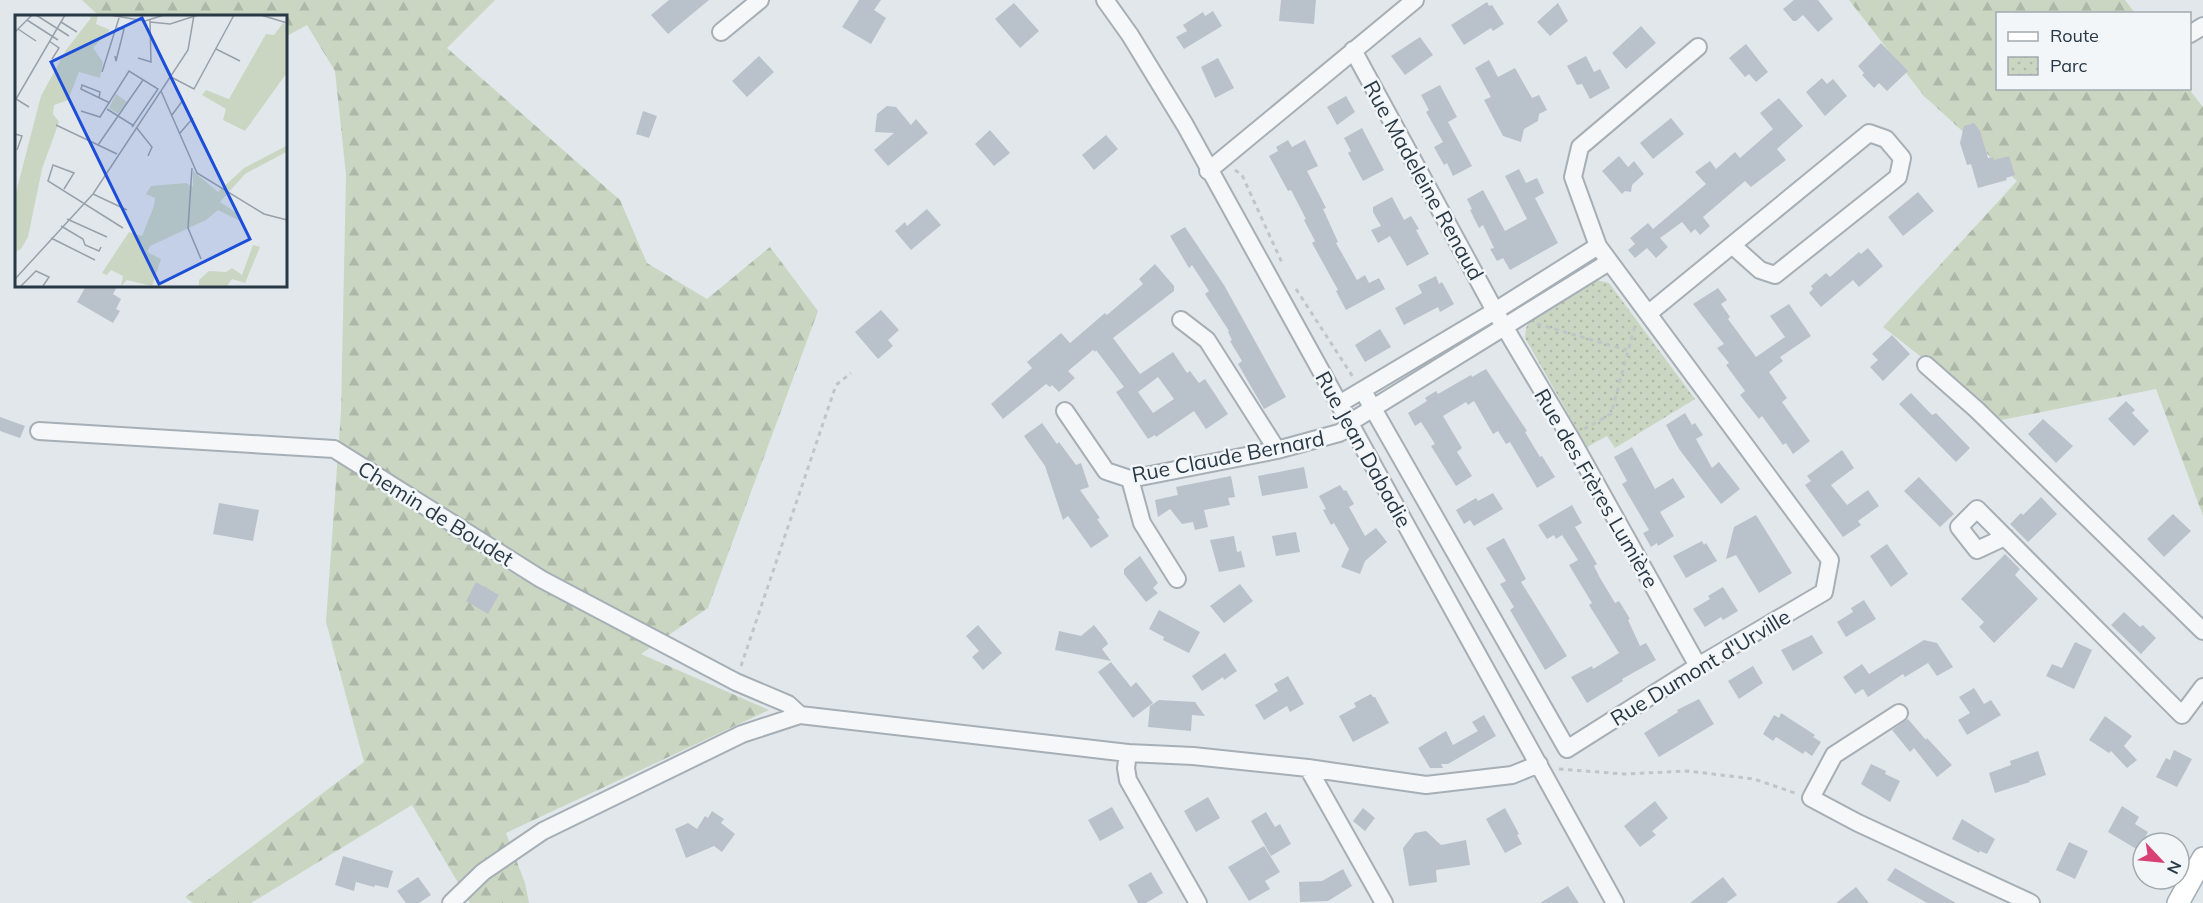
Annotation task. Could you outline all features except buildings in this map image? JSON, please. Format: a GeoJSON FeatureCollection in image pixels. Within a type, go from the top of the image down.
{"type":"FeatureCollection","features":[{"type":"Feature","properties":{"kind":"main road"},"geometry":{"type":"LineString","coordinates":[[2178,903],[2203,858]]}},
{"type":"Feature","properties":{"kind":"street"},"geometry":{"type":"LineString","coordinates":[[721,32],[760,0]]}},
{"type":"Feature","properties":{"kind":"street","name":"Rue Jean Dabadie"},"geometry":{"type":"LineString","coordinates":[[1105,0],[1130,35],[1185,125],[1208,171],[1615,903]]}},
{"type":"Feature","properties":{"kind":"street"},"geometry":{"type":"LineString","coordinates":[[1208,171],[1415,0]]}},
{"type":"Feature","properties":{"kind":"street","name":"Rue Dumont d'Urville"},"geometry":{"type":"LineString","coordinates":[[1363,391],[1567,749],[1698,666],[1824,592],[1830,560],[1598,246],[1573,177],[1580,147],[1698,47]]}},
{"type":"Feature","properties":{"kind":"street","name":"Rue Madeleine Renaud"},"geometry":{"type":"LineString","coordinates":[[1353,50],[1495,311]]}},
{"type":"Feature","properties":{"kind":"street"},"geometry":{"type":"LineString","coordinates":[[1645,308],[1732,245],[1869,133],[1886,139],[1902,158],[1898,177],[1775,275],[1760,270],[1732,245]]}},
{"type":"Feature","properties":{"kind":"street"},"geometry":{"type":"LineString","coordinates":[[1339,404],[1495,311],[1598,246]]}},
{"type":"Feature","properties":{"kind":"street","name":"Rue Claude Bernard"},"geometry":{"type":"LineString","coordinates":[[1065,411],[1106,471],[1130,479],[1277,450],[1339,433],[1373,407],[1609,262]]}},
{"type":"Feature","properties":{"kind":"street","name":"Rue des Frères Lumière"},"geometry":{"type":"LineString","coordinates":[[1495,311],[1510,322],[1570,437],[1698,666]]}},
{"type":"Feature","properties":{"kind":"street"},"geometry":{"type":"LineString","coordinates":[[1181,320],[1207,340],[1277,450]]}},
{"type":"Feature","properties":{"kind":"street"},"geometry":{"type":"LineString","coordinates":[[1926,365],[1977,410],[2203,631]]}},
{"type":"Feature","properties":{"kind":"street","name":"Chemin de Boudet"},"geometry":{"type":"LineString","coordinates":[[39,431],[334,449],[542,579],[736,682],[788,704],[800,715]]}},
{"type":"Feature","properties":{"kind":"street"},"geometry":{"type":"LineString","coordinates":[[1130,479],[1142,523],[1177,579]]}},
{"type":"Feature","properties":{"kind":"street"},"geometry":{"type":"LineString","coordinates":[[2005,537],[2182,715],[2203,687]]}},
{"type":"Feature","properties":{"kind":"street"},"geometry":{"type":"LineString","coordinates":[[1899,713],[1834,755],[1811,798],[1858,823],[2031,903]]}},
{"type":"Feature","properties":{"kind":"street"},"geometry":{"type":"LineString","coordinates":[[451,903],[483,872],[543,831],[742,734],[800,715],[1128,753],[1193,756],[1308,768],[1426,785],[1512,775],[1539,764]]}},
{"type":"Feature","properties":{"kind":"street"},"geometry":{"type":"LineString","coordinates":[[1128,753],[1126,768],[1128,780],[1198,903]]}},
{"type":"Feature","properties":{"kind":"street"},"geometry":{"type":"LineString","coordinates":[[1308,768],[1384,903]]}},
{"type":"Feature","properties":{"kind":"path"},"geometry":{"type":"LineString","coordinates":[[1570,437],[1611,414],[1628,350],[1645,308]]}},
{"type":"Feature","properties":{"kind":"path"},"geometry":{"type":"LineString","coordinates":[[1510,322],[1628,350]]}},
{"type":"Feature","properties":{"kind":"path"},"geometry":{"type":"LineString","coordinates":[[736,682],[836,385],[850,373]]}},
{"type":"Feature","properties":{"kind":"path"},"geometry":{"type":"LineString","coordinates":[[1539,764],[1567,770],[1612,774],[1688,771],[1754,779],[1811,798]]}},
{"type":"Feature","properties":{"kind":"green space"},"geometry":{"type":"Polygon","coordinates":[[[82,0],[495,0],[447,48],[620,200],[647,263],[707,299],[770,247],[818,311],[708,608],[641,654],[769,710],[506,833],[525,883],[529,903],[470,903],[412,805],[251,903],[193,903],[185,897],[364,762],[326,622],[341,411],[346,175],[335,71],[307,25],[286,36],[286,15],[98,15],[82,0]]]}},
{"type":"Feature","properties":{"kind":"green space"},"geometry":{"type":"Polygon","coordinates":[[[1849,0],[2125,0],[2134,12],[1996,12],[1996,90],[2190,90],[2203,107],[2203,516],[2156,389],[2002,420],[1883,327],[2017,181],[1924,96],[1849,0]]]}},
{"type":"Feature","properties":{"kind":"green space"},"geometry":{"type":"Polygon","coordinates":[[[1596,280],[1609,283],[1695,399],[1615,448],[1607,436],[1587,447],[1525,338],[1526,328],[1532,317],[1596,280]]]}}]}
